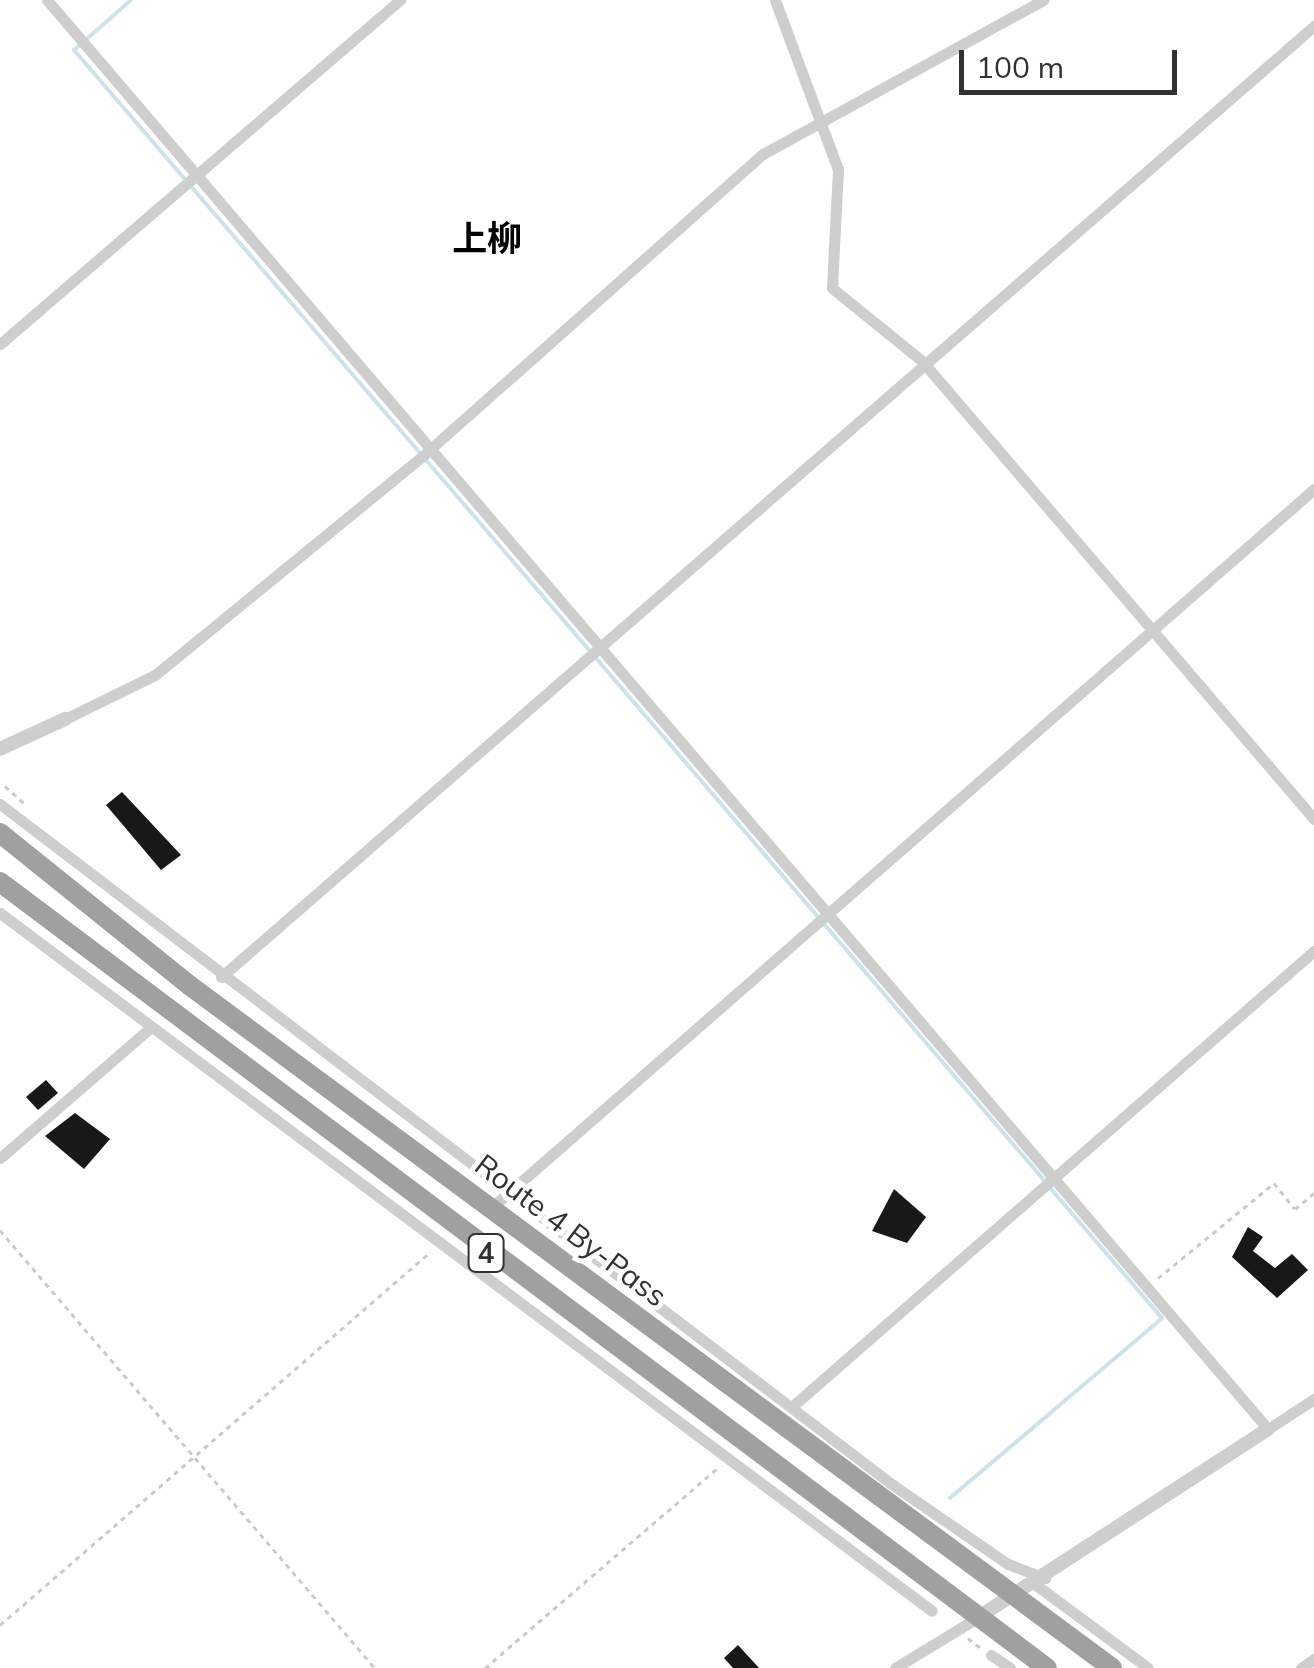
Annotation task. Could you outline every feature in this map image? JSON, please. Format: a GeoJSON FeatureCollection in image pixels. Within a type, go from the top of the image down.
{"type":"FeatureCollection","features":[{"type":"Feature","properties":{"kind":"highway","name":"Route 4 By-Pass"},"geometry":{"type":"LineString","coordinates":[[6,838],[491,1208],[885,1490],[1014,1596],[1112,1668]]}},
{"type":"Feature","properties":{"kind":"highway","name":"4"},"geometry":{"type":"LineString","coordinates":[[0,882],[71,953],[1047,1668]]}},
{"type":"Feature","properties":{"kind":"street"},"geometry":{"type":"LineString","coordinates":[[47,0],[192,179],[1268,1429]]}},
{"type":"Feature","properties":{"kind":"street"},"geometry":{"type":"LineString","coordinates":[[0,344],[400,0]]}},
{"type":"Feature","properties":{"kind":"street"},"geometry":{"type":"LineString","coordinates":[[774,0],[827,119],[840,181],[832,288],[922,361],[1314,819]]}},
{"type":"Feature","properties":{"kind":"street"},"geometry":{"type":"LineString","coordinates":[[0,749],[156,675],[427,452],[762,154],[1044,0]]}},
{"type":"Feature","properties":{"kind":"street"},"geometry":{"type":"LineString","coordinates":[[221,978],[594,645],[1314,26]]}},
{"type":"Feature","properties":{"kind":"street"},"geometry":{"type":"LineString","coordinates":[[491,1208],[505,1190],[1314,490]]}},
{"type":"Feature","properties":{"kind":"street"},"geometry":{"type":"LineString","coordinates":[[0,804],[221,978],[795,1404],[885,1490],[1040,1582],[1148,1668]]}},
{"type":"Feature","properties":{"kind":"street"},"geometry":{"type":"LineString","coordinates":[[6,838],[34,834]]}},
{"type":"Feature","properties":{"kind":"street"},"geometry":{"type":"LineString","coordinates":[[0,913],[71,953],[148,1030],[724,1463],[932,1611]]}},
{"type":"Feature","properties":{"kind":"street"},"geometry":{"type":"LineString","coordinates":[[795,1404],[1314,951]]}},
{"type":"Feature","properties":{"kind":"street"},"geometry":{"type":"LineString","coordinates":[[0,1158],[148,1030]]}},
{"type":"Feature","properties":{"kind":"street"},"geometry":{"type":"LineString","coordinates":[[896,1668],[1040,1582],[1314,1399]]}},
{"type":"Feature","properties":{"kind":"street"},"geometry":{"type":"LineString","coordinates":[[845,1548],[860,1529]]}},
{"type":"Feature","properties":{"kind":"street"},"geometry":{"type":"LineString","coordinates":[[991,1654],[1010,1668]]}},
{"type":"Feature","properties":{"kind":"street"},"geometry":{"type":"LineString","coordinates":[[1301,1668],[1314,1659]]}},
{"type":"Feature","properties":{"kind":"path"},"geometry":{"type":"LineString","coordinates":[[1147,1288],[1274,1183],[1295,1209],[1314,1193]]}},
{"type":"Feature","properties":{"kind":"path"},"geometry":{"type":"LineString","coordinates":[[0,1230],[375,1668]]}},
{"type":"Feature","properties":{"kind":"path"},"geometry":{"type":"LineString","coordinates":[[0,1624],[438,1245]]}},
{"type":"Feature","properties":{"kind":"path"},"geometry":{"type":"LineString","coordinates":[[485,1668],[724,1463]]}},
{"type":"Feature","properties":{"kind":"building"},"geometry":{"type":"Polygon","coordinates":[[[122,792],[181,855],[161,870],[106,805],[122,792]]]}},
{"type":"Feature","properties":{"kind":"building"},"geometry":{"type":"Polygon","coordinates":[[[46,1080],[58,1093],[38,1110],[26,1097],[46,1080]]]}},
{"type":"Feature","properties":{"kind":"building"},"geometry":{"type":"Polygon","coordinates":[[[75,1113],[110,1139],[84,1169],[45,1136],[75,1113]]]}},
{"type":"Feature","properties":{"kind":"building"},"geometry":{"type":"Polygon","coordinates":[[[894,1189],[926,1217],[907,1243],[872,1231],[894,1189]]]}},
{"type":"Feature","properties":{"kind":"building"},"geometry":{"type":"Polygon","coordinates":[[[1248,1227],[1263,1237],[1253,1251],[1275,1268],[1292,1254],[1308,1270],[1277,1298],[1232,1257],[1248,1227]]]}},
{"type":"Feature","properties":{"kind":"building"},"geometry":{"type":"Polygon","coordinates":[[[738,1645],[759,1668],[733,1668],[724,1658],[738,1645]]]}},
{"type":"Feature","properties":{"kind":"waterway"},"geometry":{"type":"LineString","coordinates":[[131,0],[74,50],[1044,1180]]}},
{"type":"Feature","properties":{"kind":"waterway"},"geometry":{"type":"LineString","coordinates":[[950,1498],[1162,1318],[1050,1188]]}},
{"type":"Feature","properties":{"kind":"district","name":"上柳"},"geometry":{"type":"Point","coordinates":[487,238]}}]}
